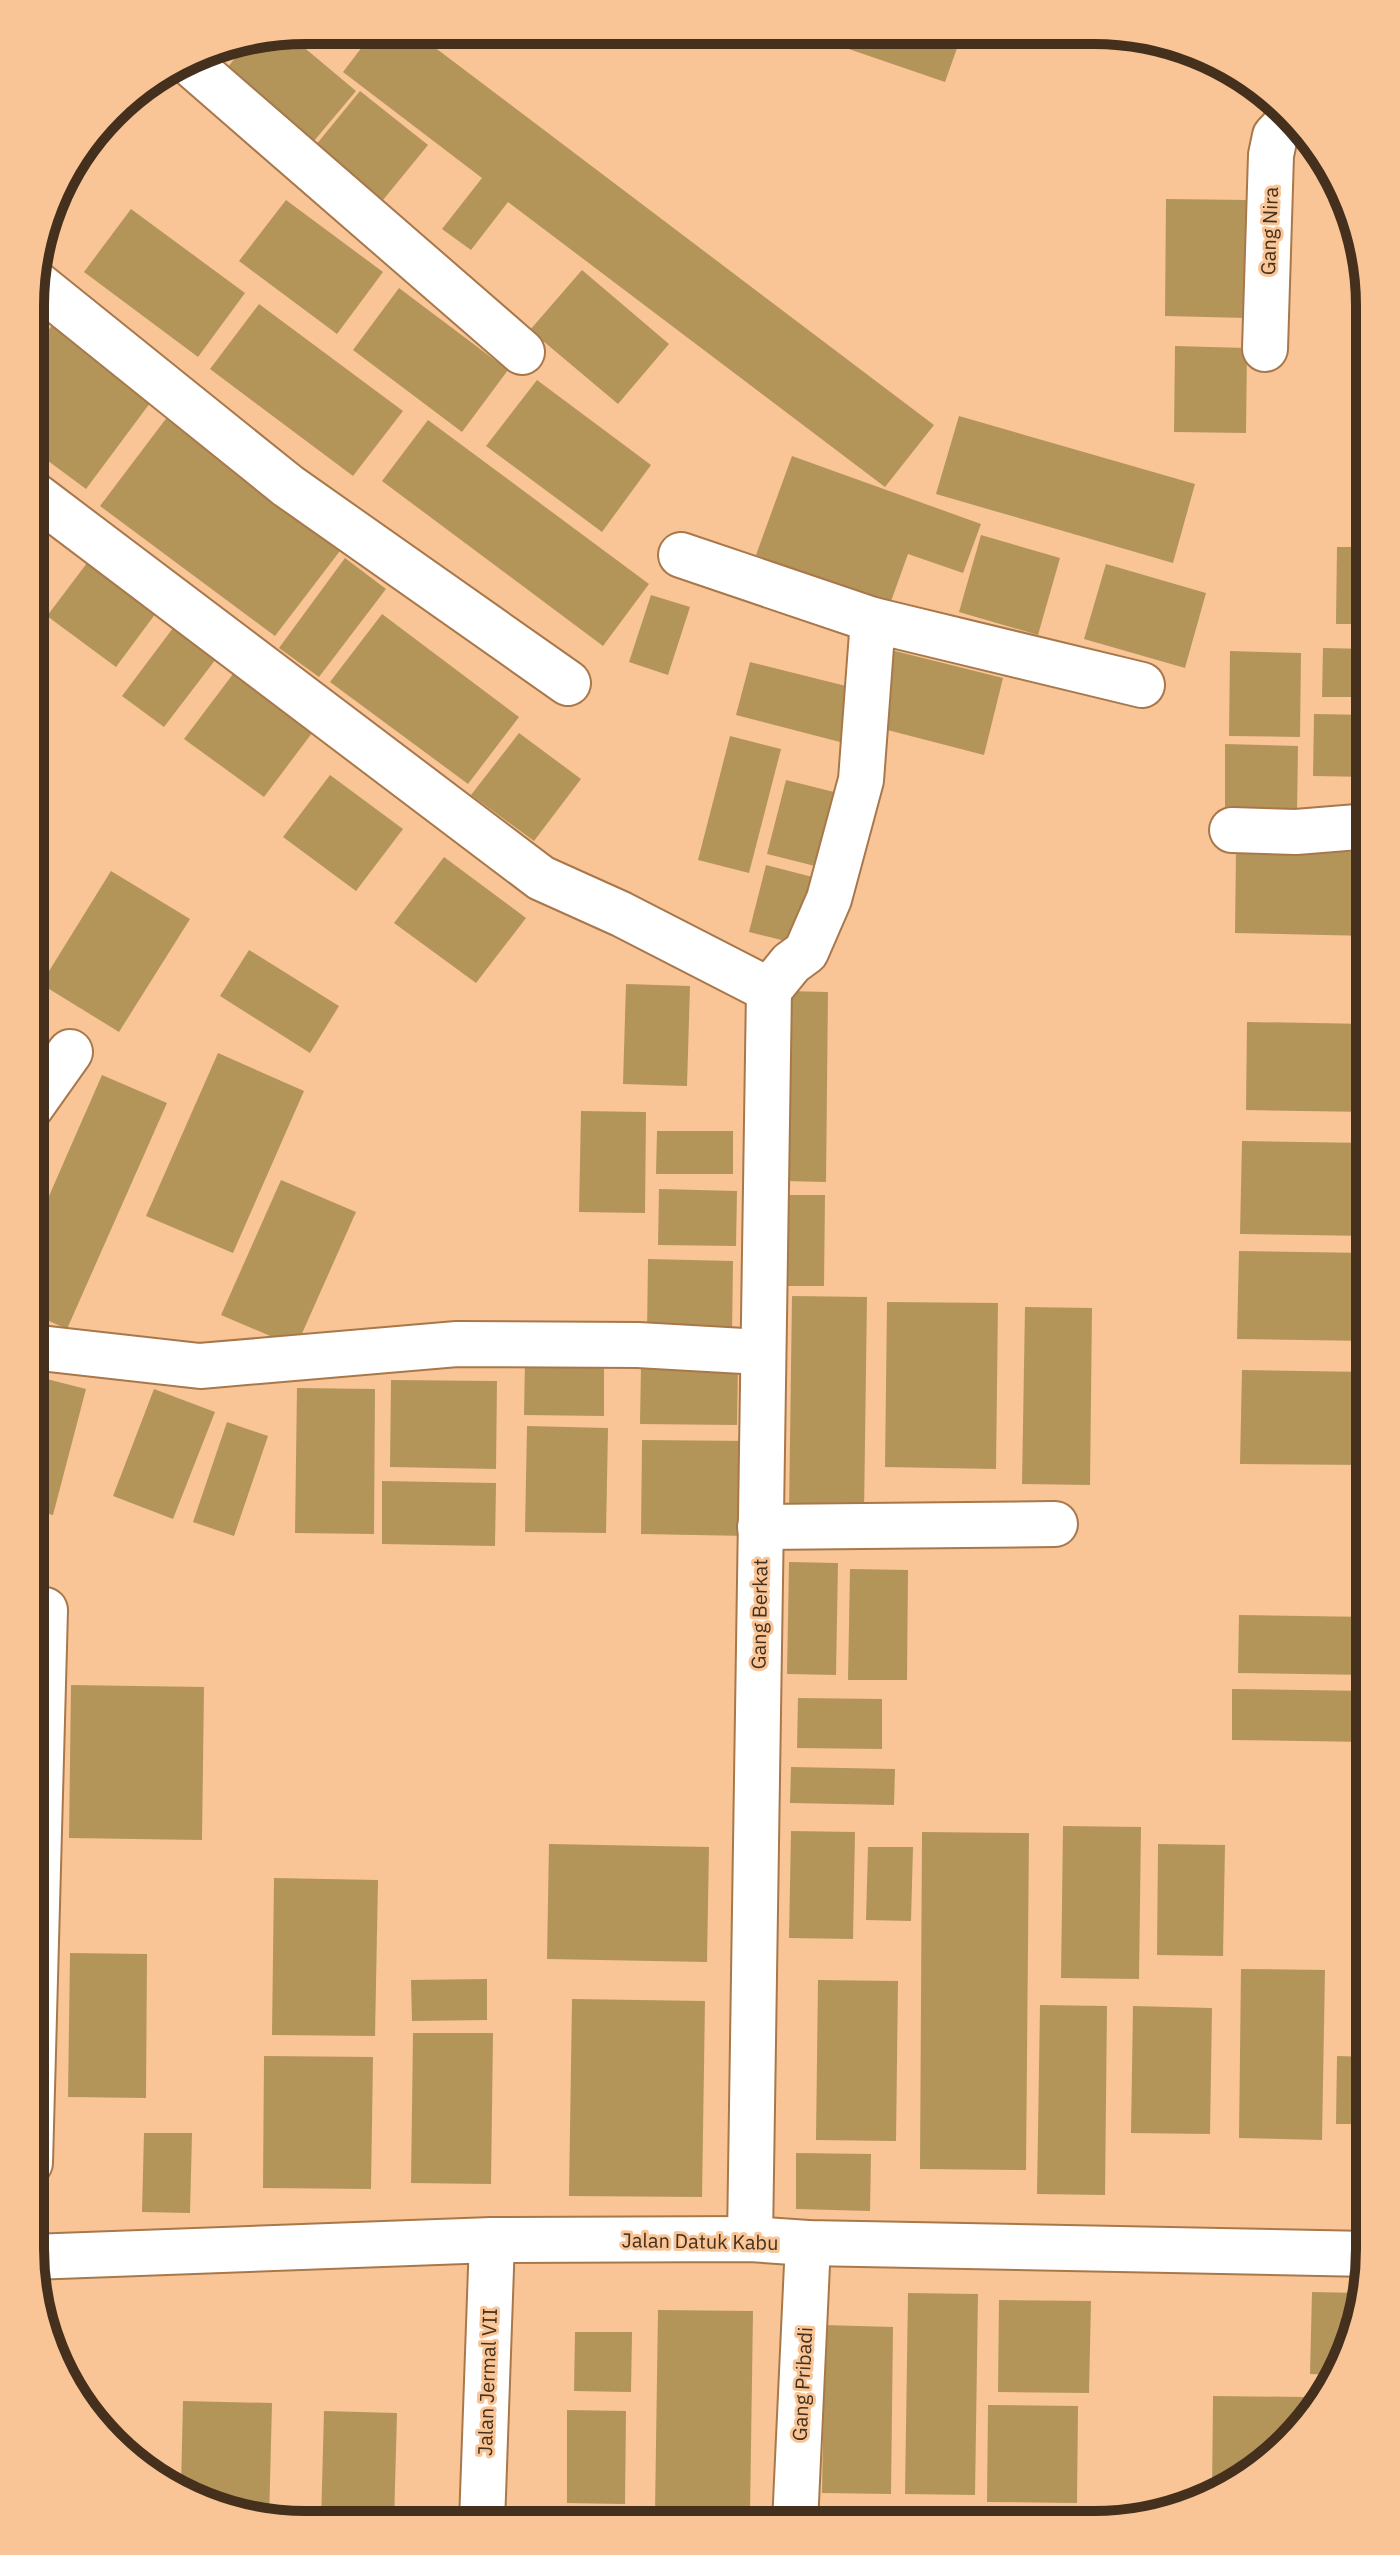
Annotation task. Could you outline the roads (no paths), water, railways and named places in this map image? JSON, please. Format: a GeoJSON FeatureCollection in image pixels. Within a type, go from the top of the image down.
{"type":"FeatureCollection","features":[{"type":"Feature","properties":{"kind":"street"},"geometry":{"type":"LineString","coordinates":[[196,69],[522,352]]}},
{"type":"Feature","properties":{"kind":"street","name":"Gang Nira"},"geometry":{"type":"LineString","coordinates":[[1265,349],[1271,155],[1275,136],[1284,126]]}},
{"type":"Feature","properties":{"kind":"street"},"geometry":{"type":"LineString","coordinates":[[45,290],[288,486],[568,683]]}},
{"type":"Feature","properties":{"kind":"street"},"geometry":{"type":"LineString","coordinates":[[44,502],[541,878],[621,914],[769,990],[791,963],[806,952],[829,899],[861,780],[873,620]]}},
{"type":"Feature","properties":{"kind":"street"},"geometry":{"type":"LineString","coordinates":[[681,555],[873,620],[1142,685]]}},
{"type":"Feature","properties":{"kind":"street"},"geometry":{"type":"LineString","coordinates":[[1232,830],[1296,832],[1356,827]]}},
{"type":"Feature","properties":{"kind":"street","name":"Gang Berkat"},"geometry":{"type":"LineString","coordinates":[[750,2239],[761,1352],[769,990]]}},
{"type":"Feature","properties":{"kind":"street"},"geometry":{"type":"LineString","coordinates":[[44,1089],[70,1052]]}},
{"type":"Feature","properties":{"kind":"street"},"geometry":{"type":"LineString","coordinates":[[44,1348],[200,1366],[457,1344],[638,1345],[761,1352]]}},
{"type":"Feature","properties":{"kind":"street"},"geometry":{"type":"LineString","coordinates":[[760,1527],[1055,1524]]}},
{"type":"Feature","properties":{"kind":"street"},"geometry":{"type":"LineString","coordinates":[[44,1647],[45,1610]]}},
{"type":"Feature","properties":{"kind":"street","name":"Jalan Datuk Kabu"},"geometry":{"type":"LineString","coordinates":[[44,2257],[492,2240],[750,2239],[808,2243],[1355,2254]]}},
{"type":"Feature","properties":{"kind":"street","name":"Jalan Jermal VII"},"geometry":{"type":"LineString","coordinates":[[482,2511],[492,2240]]}},
{"type":"Feature","properties":{"kind":"street","name":"Gang Pribadi"},"geometry":{"type":"LineString","coordinates":[[796,2511],[808,2243]]}}]}
